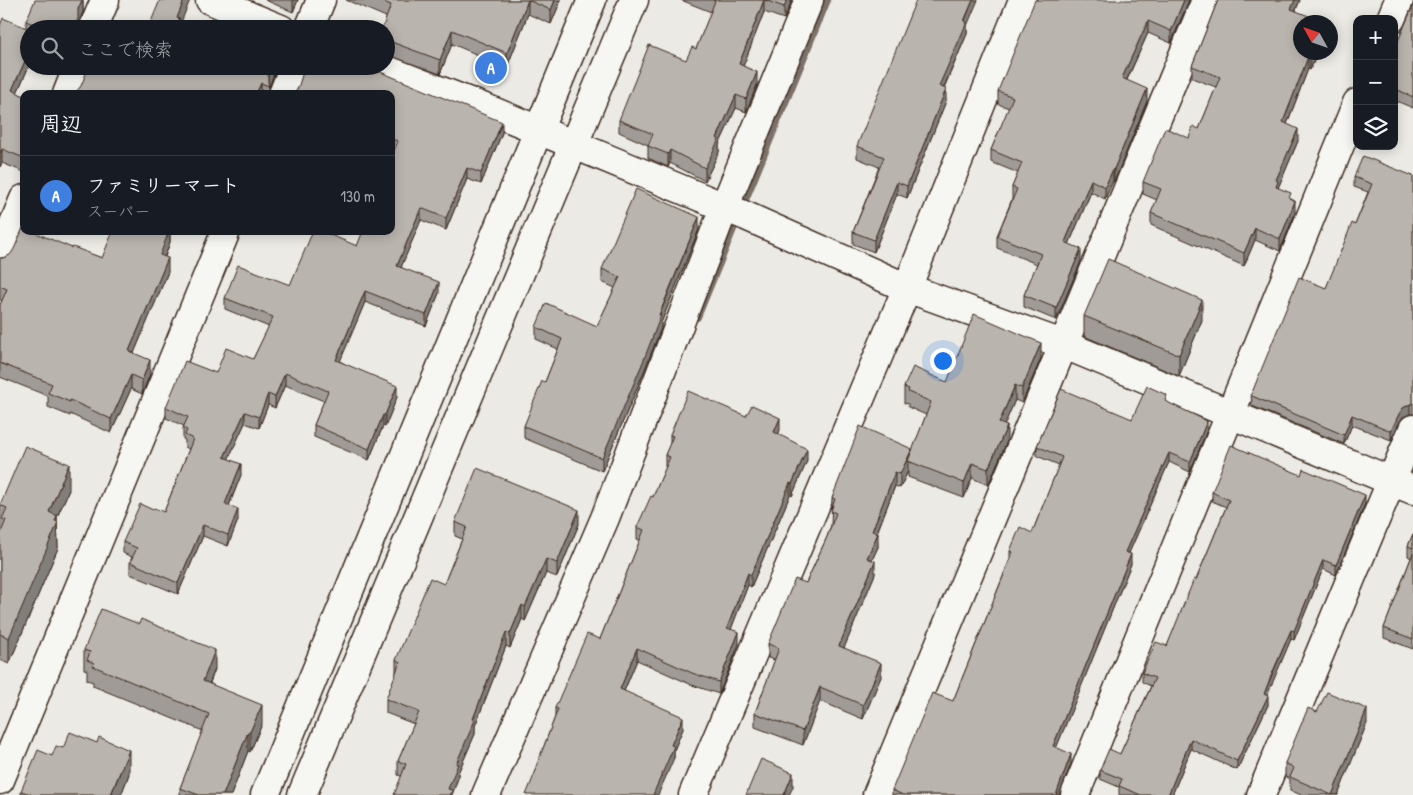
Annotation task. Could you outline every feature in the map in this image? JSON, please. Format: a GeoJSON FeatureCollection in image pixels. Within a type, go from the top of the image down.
{"type":"FeatureCollection","features":[{"type":"Feature","properties":{"kind":"street"},"geometry":{"type":"LineString","coordinates":[[97,20],[105,0]]}},
{"type":"Feature","properties":{"kind":"street"},"geometry":{"type":"LineString","coordinates":[[210,0],[259,20]]}},
{"type":"Feature","properties":{"kind":"street"},"geometry":{"type":"LineString","coordinates":[[313,20],[321,0]]}},
{"type":"Feature","properties":{"kind":"street"},"geometry":{"type":"LineString","coordinates":[[265,795],[592,0]]}},
{"type":"Feature","properties":{"kind":"street"},"geometry":{"type":"LineString","coordinates":[[302,795],[634,0]]}},
{"type":"Feature","properties":{"kind":"street"},"geometry":{"type":"LineString","coordinates":[[486,795],[605,518],[732,211],[809,0]]}},
{"type":"Feature","properties":{"kind":"street"},"geometry":{"type":"LineString","coordinates":[[693,795],[907,288],[1023,0]]}},
{"type":"Feature","properties":{"kind":"street"},"geometry":{"type":"LineString","coordinates":[[877,795],[1065,345],[1206,0]]}},
{"type":"Feature","properties":{"kind":"street"},"geometry":{"type":"LineString","coordinates":[[1393,15],[1399,0]]}},
{"type":"Feature","properties":{"kind":"street"},"geometry":{"type":"LineString","coordinates":[[395,73],[732,211],[907,288],[1065,345],[1402,485]]}},
{"type":"Feature","properties":{"kind":"street"},"geometry":{"type":"LineString","coordinates":[[69,90],[74,75]]}},
{"type":"Feature","properties":{"kind":"street"},"geometry":{"type":"LineString","coordinates":[[285,90],[290,75]]}},
{"type":"Feature","properties":{"kind":"street"},"geometry":{"type":"LineString","coordinates":[[1075,795],[1356,105]]}},
{"type":"Feature","properties":{"kind":"street"},"geometry":{"type":"LineString","coordinates":[[0,257],[20,209]]}},
{"type":"Feature","properties":{"kind":"street"},"geometry":{"type":"LineString","coordinates":[[0,780],[224,235]]}},
{"type":"Feature","properties":{"kind":"street"},"geometry":{"type":"LineString","coordinates":[[1261,795],[1402,485],[1413,429]]}},
{"type":"Feature","properties":{"kind":"building"},"geometry":{"type":"Polygon","coordinates":[[[35,0],[82,0],[78,9],[78,20],[26,20],[35,0]]]}},
{"type":"Feature","properties":{"kind":"building"},"geometry":{"type":"Polygon","coordinates":[[[160,0],[184,0],[177,18],[180,20],[152,20],[160,0]]]}},
{"type":"Feature","properties":{"kind":"building"},"geometry":{"type":"Polygon","coordinates":[[[379,0],[528,0],[507,53],[452,30],[440,60],[395,43],[395,20],[385,20],[391,5],[379,0]]]}},
{"type":"Feature","properties":{"kind":"building"},"geometry":{"type":"Polygon","coordinates":[[[528,0],[555,0],[551,10],[528,0]]]}},
{"type":"Feature","properties":{"kind":"building"},"geometry":{"type":"Polygon","coordinates":[[[713,0],[764,0],[739,64],[757,72],[746,99],[736,95],[717,138],[719,139],[705,168],[670,150],[668,154],[648,146],[653,134],[619,120],[649,45],[686,60],[692,47],[696,49],[715,1],[713,0]]]}},
{"type":"Feature","properties":{"kind":"building"},"geometry":{"type":"Polygon","coordinates":[[[765,0],[787,0],[784,7],[765,0]]]}},
{"type":"Feature","properties":{"kind":"building"},"geometry":{"type":"Polygon","coordinates":[[[916,0],[973,0],[964,21],[967,22],[939,86],[946,89],[907,186],[897,182],[874,240],[853,232],[884,157],[857,146],[916,0]]]}},
{"type":"Feature","properties":{"kind":"building"},"geometry":{"type":"Polygon","coordinates":[[[1035,0],[1184,0],[1171,31],[1148,21],[1122,78],[1147,89],[1105,187],[1091,180],[1065,242],[1081,249],[1056,308],[1024,295],[1041,254],[997,236],[1017,189],[1012,187],[1022,163],[991,150],[1013,97],[998,91],[1035,0]]]}},
{"type":"Feature","properties":{"kind":"building"},"geometry":{"type":"Polygon","coordinates":[[[1218,0],[1295,0],[1291,9],[1306,15],[1293,15],[1293,60],[1307,60],[1283,122],[1298,129],[1276,180],[1278,181],[1276,187],[1291,193],[1289,198],[1295,201],[1280,239],[1255,228],[1244,253],[1151,213],[1161,189],[1143,182],[1165,128],[1189,138],[1193,126],[1199,129],[1220,77],[1192,66],[1218,0]]]}},
{"type":"Feature","properties":{"kind":"building"},"geometry":{"type":"Polygon","coordinates":[[[1413,6],[1413,97],[1398,90],[1398,41],[1413,6]]]}},
{"type":"Feature","properties":{"kind":"building"},"geometry":{"type":"Polygon","coordinates":[[[3,18],[20,25],[20,72],[12,90],[20,94],[20,156],[2,149],[0,153],[0,26],[3,18]]]}},
{"type":"Feature","properties":{"kind":"building"},"geometry":{"type":"Polygon","coordinates":[[[85,75],[268,75],[269,86],[261,83],[258,90],[78,90],[85,75]]]}},
{"type":"Feature","properties":{"kind":"building"},"geometry":{"type":"Polygon","coordinates":[[[302,75],[388,75],[502,122],[481,173],[467,168],[446,218],[421,208],[397,266],[439,282],[426,315],[365,291],[336,360],[397,386],[369,449],[314,425],[328,391],[285,373],[275,397],[268,394],[259,417],[245,412],[224,457],[241,464],[225,504],[238,509],[228,535],[203,525],[178,583],[130,562],[137,548],[123,542],[140,504],[153,510],[154,508],[164,512],[193,439],[185,435],[187,430],[183,428],[188,417],[166,407],[185,361],[216,373],[226,348],[253,359],[273,317],[225,298],[238,265],[290,285],[311,235],[331,235],[357,246],[361,235],[395,235],[395,148],[398,141],[395,140],[395,90],[297,90],[302,75]]]}},
{"type":"Feature","properties":{"kind":"building"},"geometry":{"type":"Polygon","coordinates":[[[1363,156],[1413,176],[1413,404],[1403,408],[1391,431],[1352,415],[1344,435],[1251,395],[1299,277],[1326,288],[1352,223],[1355,225],[1372,184],[1354,177],[1363,156]]]}},
{"type":"Feature","properties":{"kind":"building"},"geometry":{"type":"Polygon","coordinates":[[[636,189],[699,217],[659,315],[661,315],[643,362],[602,458],[524,426],[542,381],[545,382],[562,339],[536,327],[546,303],[597,326],[620,277],[602,269],[636,189]]]}},
{"type":"Feature","properties":{"kind":"building"},"geometry":{"type":"Polygon","coordinates":[[[20,235],[41,235],[102,258],[111,235],[168,235],[160,255],[168,258],[129,351],[150,360],[142,380],[131,375],[111,419],[70,400],[70,402],[48,393],[52,384],[0,363],[0,305],[7,289],[0,286],[0,258],[10,255],[20,235]]]}},
{"type":"Feature","properties":{"kind":"building"},"geometry":{"type":"Polygon","coordinates":[[[1108,259],[1202,300],[1179,355],[1084,316],[1108,259]]]}},
{"type":"Feature","properties":{"kind":"building"},"geometry":{"type":"Polygon","coordinates":[[[974,314],[1041,343],[1022,388],[1015,385],[999,423],[1007,426],[988,469],[972,463],[964,483],[908,461],[931,402],[908,392],[909,389],[904,387],[913,367],[947,382],[974,314]]]}},
{"type":"Feature","properties":{"kind":"building"},"geometry":{"type":"Polygon","coordinates":[[[1147,386],[1167,395],[1165,401],[1207,421],[1190,462],[1169,453],[1125,552],[1131,554],[1053,746],[1071,754],[1056,795],[903,795],[892,790],[932,693],[953,701],[1013,552],[1010,551],[1020,527],[1032,533],[1062,457],[1037,446],[1061,389],[1132,419],[1147,386]]]}},
{"type":"Feature","properties":{"kind":"building"},"geometry":{"type":"Polygon","coordinates":[[[688,391],[746,416],[752,405],[780,418],[774,432],[807,449],[792,484],[790,483],[751,575],[748,573],[727,628],[739,632],[719,682],[692,673],[637,648],[620,689],[683,717],[671,745],[674,746],[653,795],[526,795],[558,709],[555,708],[587,634],[600,639],[644,530],[637,527],[651,496],[653,497],[670,457],[665,455],[673,436],[670,435],[688,391]]]}},
{"type":"Feature","properties":{"kind":"building"},"geometry":{"type":"Polygon","coordinates":[[[860,426],[912,449],[900,474],[895,472],[872,531],[878,533],[867,558],[875,561],[839,646],[881,663],[863,705],[820,687],[803,731],[755,713],[779,648],[768,644],[795,579],[806,583],[827,537],[836,513],[831,511],[835,499],[832,498],[860,426]]]}},
{"type":"Feature","properties":{"kind":"building"},"geometry":{"type":"Polygon","coordinates":[[[1231,445],[1301,475],[1303,469],[1365,495],[1336,565],[1323,560],[1294,631],[1291,630],[1271,676],[1264,694],[1268,696],[1237,761],[1191,739],[1168,795],[1141,795],[1119,786],[1122,779],[1100,770],[1109,749],[1120,754],[1155,678],[1142,673],[1156,642],[1167,646],[1229,500],[1212,492],[1231,445]]]}},
{"type":"Feature","properties":{"kind":"building"},"geometry":{"type":"Polygon","coordinates":[[[25,446],[69,464],[49,512],[57,516],[55,521],[58,522],[9,638],[0,634],[0,535],[6,520],[2,519],[7,508],[0,505],[25,446]]]}},
{"type":"Feature","properties":{"kind":"building"},"geometry":{"type":"Polygon","coordinates":[[[477,468],[579,510],[557,563],[546,559],[525,607],[522,605],[510,634],[506,632],[473,719],[475,720],[456,764],[458,764],[448,789],[452,790],[450,795],[394,795],[406,764],[398,761],[419,712],[386,699],[400,662],[396,660],[430,578],[444,584],[467,527],[455,522],[477,468]]]}},
{"type":"Feature","properties":{"kind":"building"},"geometry":{"type":"Polygon","coordinates":[[[1413,534],[1413,548],[1408,546],[1413,534]]]}},
{"type":"Feature","properties":{"kind":"building"},"geometry":{"type":"Polygon","coordinates":[[[1413,553],[1413,639],[1384,628],[1413,553]]]}},
{"type":"Feature","properties":{"kind":"building"},"geometry":{"type":"Polygon","coordinates":[[[101,609],[139,624],[141,619],[215,650],[203,681],[262,705],[250,732],[248,732],[223,795],[199,795],[180,788],[209,714],[93,666],[94,663],[87,660],[90,652],[84,650],[101,609]]]}},
{"type":"Feature","properties":{"kind":"building"},"geometry":{"type":"Polygon","coordinates":[[[1327,692],[1367,709],[1332,795],[1290,777],[1294,768],[1285,763],[1308,708],[1317,712],[1327,692]]]}},
{"type":"Feature","properties":{"kind":"building"},"geometry":{"type":"Polygon","coordinates":[[[70,732],[97,743],[99,737],[129,750],[111,794],[113,795],[30,795],[21,791],[38,750],[52,756],[56,746],[63,748],[70,732]]]}},
{"type":"Feature","properties":{"kind":"building"},"geometry":{"type":"Polygon","coordinates":[[[761,759],[793,773],[784,795],[746,795],[761,759]]]}},
{"type":"Feature","properties":{"kind":"waterway"},"geometry":{"type":"LineString","coordinates":[[697,317],[827,0]]}},
{"type":"Feature","properties":{"kind":"place","name":"ファミリーマート"},"geometry":{"type":"Point","coordinates":[491,68]}}]}
